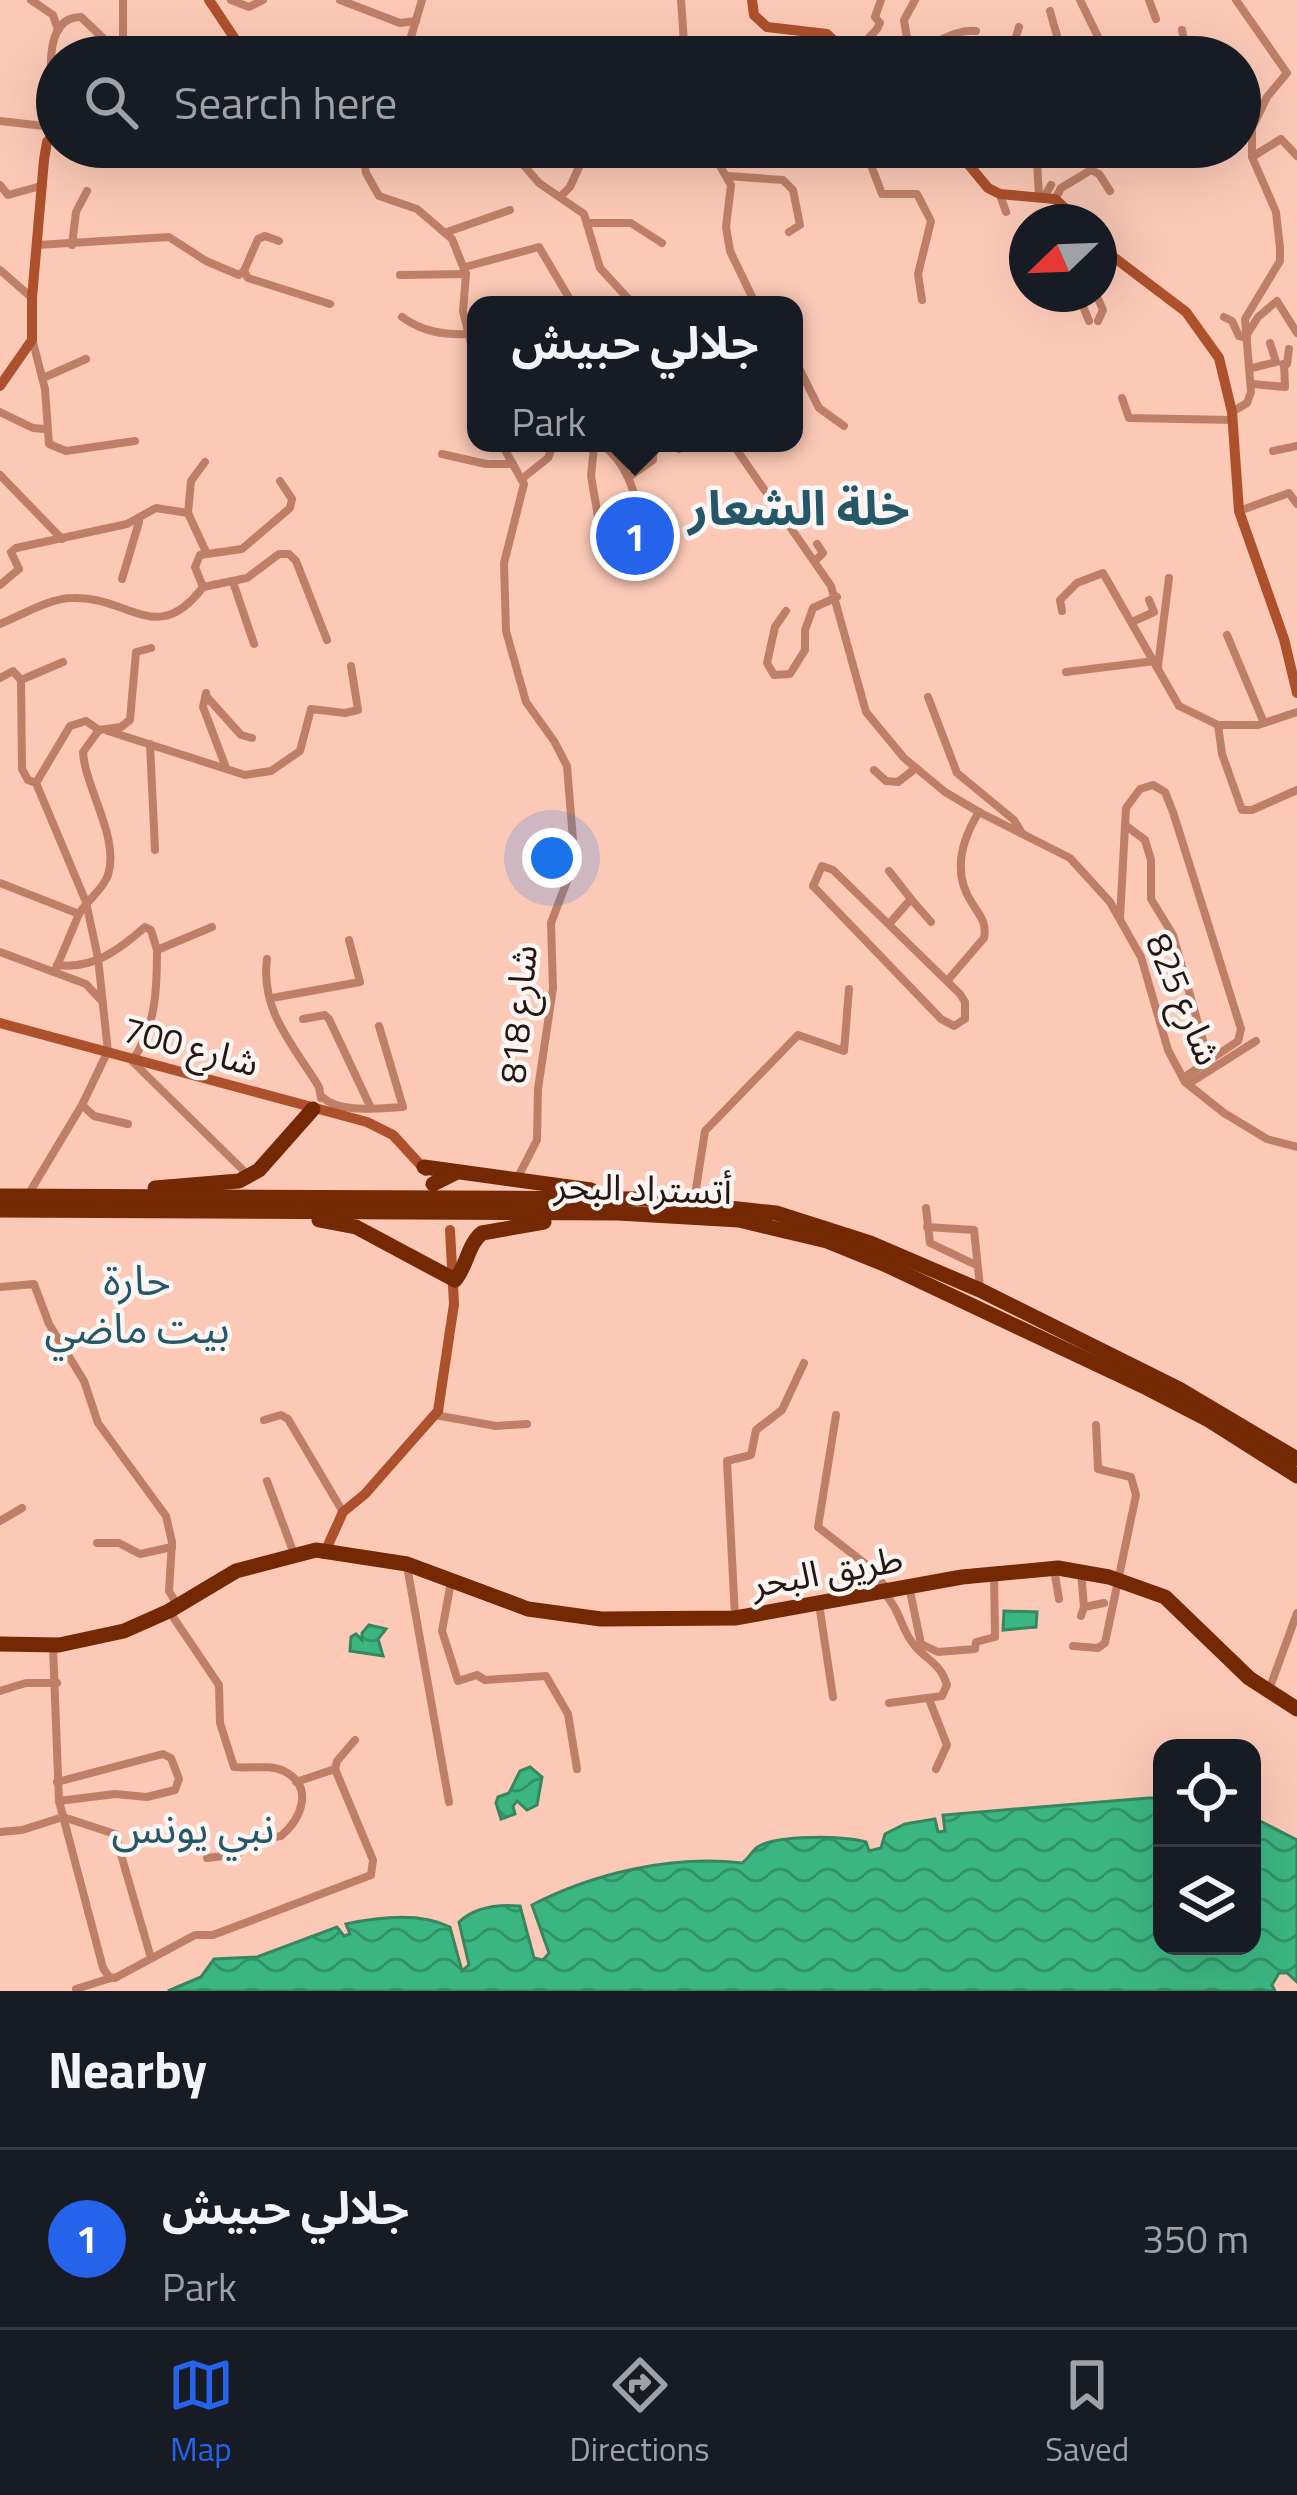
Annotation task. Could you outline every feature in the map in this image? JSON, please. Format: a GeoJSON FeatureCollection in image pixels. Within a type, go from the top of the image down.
{"type":"FeatureCollection","features":[{"type":"Feature","properties":{"kind":"highway"},"geometry":{"type":"LineString","coordinates":[[118,1196],[249,1176],[317,1103]]}},
{"type":"Feature","properties":{"kind":"highway"},"geometry":{"type":"LineString","coordinates":[[424,1167],[647,1199]]}},
{"type":"Feature","properties":{"kind":"highway"},"geometry":{"type":"LineString","coordinates":[[434,1187],[454,1173]]}},
{"type":"Feature","properties":{"kind":"highway","name":"أتستراد البحر"},"geometry":{"type":"LineString","coordinates":[[0,1196],[647,1199],[740,1206],[871,1243],[980,1290],[1179,1389],[1297,1459]]}},
{"type":"Feature","properties":{"kind":"highway","name":"أتستراد البحر"},"geometry":{"type":"LineString","coordinates":[[0,1210],[686,1215],[739,1220],[856,1252],[1147,1388],[1297,1476]]}},
{"type":"Feature","properties":{"kind":"highway"},"geometry":{"type":"LineString","coordinates":[[275,1212],[356,1227],[455,1280],[476,1237]]}},
{"type":"Feature","properties":{"kind":"highway"},"geometry":{"type":"LineString","coordinates":[[452,1237],[476,1237],[492,1228],[591,1214]]}},
{"type":"Feature","properties":{"kind":"highway","name":"طريق البحر"},"geometry":{"type":"LineString","coordinates":[[0,1648],[53,1648],[117,1639],[238,1576],[323,1551]]}},
{"type":"Feature","properties":{"kind":"highway","name":"طريق البحر"},"geometry":{"type":"LineString","coordinates":[[174,1611],[236,1571],[323,1551],[406,1564],[548,1613],[602,1618],[735,1618],[994,1572],[1053,1568],[1119,1580],[1165,1597],[1242,1672],[1297,1709]]}},
{"type":"Feature","properties":{"kind":"main road"},"geometry":{"type":"LineString","coordinates":[[209,0],[233,36]]}},
{"type":"Feature","properties":{"kind":"main road"},"geometry":{"type":"LineString","coordinates":[[752,0],[754,15],[767,27],[829,36]]}},
{"type":"Feature","properties":{"kind":"main road"},"geometry":{"type":"LineString","coordinates":[[0,386],[32,340],[45,168]]}},
{"type":"Feature","properties":{"kind":"main road"},"geometry":{"type":"LineString","coordinates":[[971,168],[988,188],[1000,194],[1047,194],[1058,204]]}},
{"type":"Feature","properties":{"kind":"main road"},"geometry":{"type":"LineString","coordinates":[[1117,260],[1198,324],[1220,358],[1232,416],[1239,511],[1294,667],[1290,674],[1297,693]]}},
{"type":"Feature","properties":{"kind":"main road","name":"شارع 700"},"geometry":{"type":"LineString","coordinates":[[0,1023],[107,1055],[317,1103],[393,1135],[424,1167]]}},
{"type":"Feature","properties":{"kind":"main road"},"geometry":{"type":"LineString","coordinates":[[424,1167],[434,1187]]}},
{"type":"Feature","properties":{"kind":"main road"},"geometry":{"type":"LineString","coordinates":[[323,1551],[344,1512],[435,1415],[442,1395],[455,1280],[452,1237]]}},
{"type":"Feature","properties":{"kind":"street"},"geometry":{"type":"LineString","coordinates":[[31,0],[53,15],[58,32]]}},
{"type":"Feature","properties":{"kind":"street"},"geometry":{"type":"LineString","coordinates":[[123,0],[123,36]]}},
{"type":"Feature","properties":{"kind":"street"},"geometry":{"type":"LineString","coordinates":[[231,0],[249,7],[262,0]]}},
{"type":"Feature","properties":{"kind":"street"},"geometry":{"type":"LineString","coordinates":[[340,0],[400,23],[416,21]]}},
{"type":"Feature","properties":{"kind":"street"},"geometry":{"type":"LineString","coordinates":[[408,36],[422,0]]}},
{"type":"Feature","properties":{"kind":"street"},"geometry":{"type":"LineString","coordinates":[[681,0],[684,36]]}},
{"type":"Feature","properties":{"kind":"street"},"geometry":{"type":"LineString","coordinates":[[871,36],[880,23],[874,17],[881,0]]}},
{"type":"Feature","properties":{"kind":"street"},"geometry":{"type":"LineString","coordinates":[[906,36],[904,20],[915,0]]}},
{"type":"Feature","properties":{"kind":"street"},"geometry":{"type":"LineString","coordinates":[[1079,0],[1097,36]]}},
{"type":"Feature","properties":{"kind":"street"},"geometry":{"type":"LineString","coordinates":[[1149,0],[1156,19]]}},
{"type":"Feature","properties":{"kind":"street"},"geometry":{"type":"LineString","coordinates":[[1236,0],[1292,74],[1267,97],[1261,109]]}},
{"type":"Feature","properties":{"kind":"street"},"geometry":{"type":"LineString","coordinates":[[1050,11],[1057,36]]}},
{"type":"Feature","properties":{"kind":"street"},"geometry":{"type":"LineString","coordinates":[[57,36],[69,17],[81,17],[101,36]]}},
{"type":"Feature","properties":{"kind":"street"},"geometry":{"type":"LineString","coordinates":[[1016,36],[1019,27]]}},
{"type":"Feature","properties":{"kind":"street"},"geometry":{"type":"LineString","coordinates":[[1182,29],[1183,36]]}},
{"type":"Feature","properties":{"kind":"street"},"geometry":{"type":"LineString","coordinates":[[950,36],[961,30],[976,31]]}},
{"type":"Feature","properties":{"kind":"street"},"geometry":{"type":"LineString","coordinates":[[0,121],[36,125]]}},
{"type":"Feature","properties":{"kind":"street"},"geometry":{"type":"LineString","coordinates":[[1261,151],[1281,139],[1297,156]]}},
{"type":"Feature","properties":{"kind":"street"},"geometry":{"type":"LineString","coordinates":[[365,168],[379,196],[417,209],[447,232],[466,271],[463,311],[467,326]]}},
{"type":"Feature","properties":{"kind":"street"},"geometry":{"type":"LineString","coordinates":[[526,168],[539,183],[584,214],[600,268],[626,296]]}},
{"type":"Feature","properties":{"kind":"street"},"geometry":{"type":"LineString","coordinates":[[560,197],[579,168]]}},
{"type":"Feature","properties":{"kind":"street"},"geometry":{"type":"LineString","coordinates":[[722,168],[732,190],[726,216],[728,244],[751,296]]}},
{"type":"Feature","properties":{"kind":"street"},"geometry":{"type":"LineString","coordinates":[[872,168],[882,194],[917,194],[931,221],[918,274],[922,300]]}},
{"type":"Feature","properties":{"kind":"street"},"geometry":{"type":"LineString","coordinates":[[1041,168],[1047,194],[1090,170],[1099,174],[1110,191]]}},
{"type":"Feature","properties":{"kind":"street"},"geometry":{"type":"LineString","coordinates":[[1122,398],[1129,418],[1232,416],[1247,403],[1252,384],[1249,310],[1280,261],[1276,212],[1257,168]]}},
{"type":"Feature","properties":{"kind":"street"},"geometry":{"type":"LineString","coordinates":[[727,176],[783,180],[789,185],[800,225],[789,232]]}},
{"type":"Feature","properties":{"kind":"street"},"geometry":{"type":"LineString","coordinates":[[0,185],[8,195],[41,186]]}},
{"type":"Feature","properties":{"kind":"street"},"geometry":{"type":"LineString","coordinates":[[73,245],[76,212],[86,190]]}},
{"type":"Feature","properties":{"kind":"street"},"geometry":{"type":"LineString","coordinates":[[1000,194],[1006,212]]}},
{"type":"Feature","properties":{"kind":"street"},"geometry":{"type":"LineString","coordinates":[[447,232],[510,209]]}},
{"type":"Feature","properties":{"kind":"street"},"geometry":{"type":"LineString","coordinates":[[589,224],[632,223],[662,243]]}},
{"type":"Feature","properties":{"kind":"street"},"geometry":{"type":"LineString","coordinates":[[37,245],[169,237],[239,275],[259,239],[279,241]]}},
{"type":"Feature","properties":{"kind":"street"},"geometry":{"type":"LineString","coordinates":[[400,275],[466,271],[539,247],[568,296]]}},
{"type":"Feature","properties":{"kind":"street"},"geometry":{"type":"LineString","coordinates":[[0,270],[32,298]]}},
{"type":"Feature","properties":{"kind":"street"},"geometry":{"type":"LineString","coordinates":[[244,271],[248,278],[330,304]]}},
{"type":"Feature","properties":{"kind":"street"},"geometry":{"type":"LineString","coordinates":[[1247,336],[1258,317],[1277,301],[1297,333]]}},
{"type":"Feature","properties":{"kind":"street"},"geometry":{"type":"LineString","coordinates":[[403,317],[432,332],[467,334]]}},
{"type":"Feature","properties":{"kind":"street"},"geometry":{"type":"LineString","coordinates":[[1224,317],[1232,321],[1239,336],[1247,336]]}},
{"type":"Feature","properties":{"kind":"street"},"geometry":{"type":"LineString","coordinates":[[32,340],[43,378],[49,444],[66,452],[135,441]]}},
{"type":"Feature","properties":{"kind":"street"},"geometry":{"type":"LineString","coordinates":[[1270,343],[1286,387]]}},
{"type":"Feature","properties":{"kind":"street"},"geometry":{"type":"LineString","coordinates":[[1252,368],[1287,364],[1289,350]]}},
{"type":"Feature","properties":{"kind":"street"},"geometry":{"type":"LineString","coordinates":[[43,378],[86,359]]}},
{"type":"Feature","properties":{"kind":"street"},"geometry":{"type":"LineString","coordinates":[[803,376],[819,407],[844,426]]}},
{"type":"Feature","properties":{"kind":"street"},"geometry":{"type":"LineString","coordinates":[[1252,384],[1297,388]]}},
{"type":"Feature","properties":{"kind":"street"},"geometry":{"type":"LineString","coordinates":[[0,412],[46,429]]}},
{"type":"Feature","properties":{"kind":"street"},"geometry":{"type":"LineString","coordinates":[[1273,451],[1297,446]]}},
{"type":"Feature","properties":{"kind":"street"},"geometry":{"type":"LineString","coordinates":[[506,452],[523,478],[550,452]]}},
{"type":"Feature","properties":{"kind":"street"},"geometry":{"type":"LineString","coordinates":[[594,452],[591,476],[599,527]]}},
{"type":"Feature","properties":{"kind":"street"},"geometry":{"type":"LineString","coordinates":[[613,452],[629,477],[651,554]]}},
{"type":"Feature","properties":{"kind":"street"},"geometry":{"type":"LineString","coordinates":[[629,477],[653,460],[653,452]]}},
{"type":"Feature","properties":{"kind":"street","name":"شارع 825"},"geometry":{"type":"LineString","coordinates":[[738,452],[816,560],[836,597],[862,703],[885,736],[916,768],[979,812],[1070,858],[1120,918],[1141,957],[1168,1050],[1185,1081],[1224,1113],[1267,1139],[1297,1148]]}},
{"type":"Feature","properties":{"kind":"street"},"geometry":{"type":"LineString","coordinates":[[442,454],[486,464],[513,464]]}},
{"type":"Feature","properties":{"kind":"street"},"geometry":{"type":"LineString","coordinates":[[205,462],[191,481],[188,512],[206,552]]}},
{"type":"Feature","properties":{"kind":"street"},"geometry":{"type":"LineString","coordinates":[[0,475],[63,540]]}},
{"type":"Feature","properties":{"kind":"street","name":"شارع 818"},"geometry":{"type":"LineString","coordinates":[[516,1180],[537,1141],[538,1089],[553,988],[551,922],[572,868],[573,840],[567,766],[526,702],[506,631],[504,562],[516,527],[523,478]]}},
{"type":"Feature","properties":{"kind":"street"},"geometry":{"type":"LineString","coordinates":[[203,587],[195,562],[206,552],[242,549],[281,518],[292,499],[280,481]]}},
{"type":"Feature","properties":{"kind":"street"},"geometry":{"type":"LineString","coordinates":[[1239,511],[1289,493],[1297,504]]}},
{"type":"Feature","properties":{"kind":"street"},"geometry":{"type":"LineString","coordinates":[[122,579],[144,512],[155,508],[188,512]]}},
{"type":"Feature","properties":{"kind":"street"},"geometry":{"type":"LineString","coordinates":[[0,585],[19,568],[6,552],[139,520]]}},
{"type":"Feature","properties":{"kind":"street"},"geometry":{"type":"LineString","coordinates":[[816,560],[824,553],[817,544]]}},
{"type":"Feature","properties":{"kind":"street"},"geometry":{"type":"LineString","coordinates":[[0,624],[71,598],[166,617],[184,610],[203,587],[256,573],[279,554],[292,556],[327,640]]}},
{"type":"Feature","properties":{"kind":"street"},"geometry":{"type":"LineString","coordinates":[[1062,611],[1060,600],[1065,593],[1102,573],[1180,706],[1218,725],[1264,723],[1295,711]]}},
{"type":"Feature","properties":{"kind":"street"},"geometry":{"type":"LineString","coordinates":[[1156,665],[1169,578]]}},
{"type":"Feature","properties":{"kind":"street"},"geometry":{"type":"LineString","coordinates":[[233,582],[254,644]]}},
{"type":"Feature","properties":{"kind":"street"},"geometry":{"type":"LineString","coordinates":[[786,611],[768,655],[774,675],[790,674],[800,659],[813,608],[836,597]]}},
{"type":"Feature","properties":{"kind":"street"},"geometry":{"type":"LineString","coordinates":[[1132,622],[1154,612],[1149,600]]}},
{"type":"Feature","properties":{"kind":"street"},"geometry":{"type":"LineString","coordinates":[[1227,635],[1264,723]]}},
{"type":"Feature","properties":{"kind":"street"},"geometry":{"type":"LineString","coordinates":[[56,968],[79,914],[110,868],[98,799],[83,760],[86,746],[104,730],[130,720],[136,652],[151,648]]}},
{"type":"Feature","properties":{"kind":"street"},"geometry":{"type":"LineString","coordinates":[[21,680],[63,662]]}},
{"type":"Feature","properties":{"kind":"street"},"geometry":{"type":"LineString","coordinates":[[1066,672],[1156,665]]}},
{"type":"Feature","properties":{"kind":"street"},"geometry":{"type":"LineString","coordinates":[[36,783],[70,726],[86,721],[251,776],[271,771],[300,751],[311,709],[358,710],[351,666]]}},
{"type":"Feature","properties":{"kind":"street"},"geometry":{"type":"LineString","coordinates":[[0,678],[13,671],[21,680],[20,759],[28,780],[36,783],[86,902],[98,958],[107,1055],[28,1196]]}},
{"type":"Feature","properties":{"kind":"street"},"geometry":{"type":"LineString","coordinates":[[226,766],[203,707],[206,695],[242,735],[252,738]]}},
{"type":"Feature","properties":{"kind":"street"},"geometry":{"type":"LineString","coordinates":[[928,697],[957,773],[1014,820],[1022,833]]}},
{"type":"Feature","properties":{"kind":"street"},"geometry":{"type":"LineString","coordinates":[[1218,725],[1222,754],[1242,810],[1297,790]]}},
{"type":"Feature","properties":{"kind":"street"},"geometry":{"type":"LineString","coordinates":[[150,744],[155,850]]}},
{"type":"Feature","properties":{"kind":"street"},"geometry":{"type":"LineString","coordinates":[[874,770],[886,781],[898,782],[916,768]]}},
{"type":"Feature","properties":{"kind":"street"},"geometry":{"type":"LineString","coordinates":[[1120,918],[1128,802],[1140,789],[1154,785],[1165,792],[1241,1029],[1238,1041],[1185,1081]]}},
{"type":"Feature","properties":{"kind":"street"},"geometry":{"type":"LineString","coordinates":[[948,980],[985,938],[984,921],[966,893],[960,870],[966,832],[979,812]]}},
{"type":"Feature","properties":{"kind":"street"},"geometry":{"type":"LineString","coordinates":[[1125,824],[1145,840],[1151,899],[1173,935],[1209,1062]]}},
{"type":"Feature","properties":{"kind":"street"},"geometry":{"type":"LineString","coordinates":[[825,866],[833,869],[889,924],[960,994],[967,1009],[965,1019],[954,1026],[941,1018],[813,886],[818,871],[825,866]]}},
{"type":"Feature","properties":{"kind":"street"},"geometry":{"type":"LineString","coordinates":[[889,872],[931,922]]}},
{"type":"Feature","properties":{"kind":"street"},"geometry":{"type":"LineString","coordinates":[[0,883],[79,914]]}},
{"type":"Feature","properties":{"kind":"street"},"geometry":{"type":"LineString","coordinates":[[889,924],[911,898]]}},
{"type":"Feature","properties":{"kind":"street"},"geometry":{"type":"LineString","coordinates":[[56,968],[116,953],[146,927],[151,930],[157,950],[153,1014],[146,1040],[132,1061],[249,1176]]}},
{"type":"Feature","properties":{"kind":"street"},"geometry":{"type":"LineString","coordinates":[[157,950],[212,927]]}},
{"type":"Feature","properties":{"kind":"street"},"geometry":{"type":"LineString","coordinates":[[272,998],[360,982],[349,940]]}},
{"type":"Feature","properties":{"kind":"street"},"geometry":{"type":"LineString","coordinates":[[0,952],[56,968],[86,984],[101,1000]]}},
{"type":"Feature","properties":{"kind":"street"},"geometry":{"type":"LineString","coordinates":[[267,959],[265,973],[278,1027],[317,1103],[400,1108],[404,1104],[379,1026]]}},
{"type":"Feature","properties":{"kind":"street"},"geometry":{"type":"LineString","coordinates":[[694,1202],[705,1131],[798,1035],[844,1051],[849,989]]}},
{"type":"Feature","properties":{"kind":"street"},"geometry":{"type":"LineString","coordinates":[[303,1019],[325,1015],[370,1106]]}},
{"type":"Feature","properties":{"kind":"street"},"geometry":{"type":"LineString","coordinates":[[1185,1081],[1256,1041]]}},
{"type":"Feature","properties":{"kind":"street"},"geometry":{"type":"LineString","coordinates":[[82,1105],[94,1117],[128,1124]]}},
{"type":"Feature","properties":{"kind":"street"},"geometry":{"type":"LineString","coordinates":[[926,1208],[932,1245],[977,1266]]}},
{"type":"Feature","properties":{"kind":"street"},"geometry":{"type":"LineString","coordinates":[[927,1227],[974,1230],[980,1290]]}},
{"type":"Feature","properties":{"kind":"street"},"geometry":{"type":"LineString","coordinates":[[937,1271],[963,1258]]}},
{"type":"Feature","properties":{"kind":"street"},"geometry":{"type":"LineString","coordinates":[[0,1287],[34,1284],[49,1324],[84,1381],[98,1423],[166,1516],[174,1611],[219,1685],[220,1723],[234,1767],[280,1770],[296,1782],[302,1811],[284,1835],[254,1840],[238,1854],[207,1858]]}},
{"type":"Feature","properties":{"kind":"street"},"geometry":{"type":"LineString","coordinates":[[735,1618],[726,1465],[730,1458],[751,1455],[756,1430],[782,1410],[803,1364]]}},
{"type":"Feature","properties":{"kind":"street"},"geometry":{"type":"LineString","coordinates":[[264,1420],[281,1415],[287,1419],[344,1512]]}},
{"type":"Feature","properties":{"kind":"street"},"geometry":{"type":"LineString","coordinates":[[435,1415],[496,1426],[527,1424]]}},
{"type":"Feature","properties":{"kind":"street"},"geometry":{"type":"LineString","coordinates":[[836,1415],[818,1527],[868,1566],[897,1607],[916,1648],[942,1669],[946,1692],[929,1699],[889,1703]]}},
{"type":"Feature","properties":{"kind":"street"},"geometry":{"type":"LineString","coordinates":[[1073,1646],[1098,1648],[1105,1643],[1136,1487],[1124,1473],[1098,1469],[1096,1425]]}},
{"type":"Feature","properties":{"kind":"street"},"geometry":{"type":"LineString","coordinates":[[267,1481],[295,1556]]}},
{"type":"Feature","properties":{"kind":"street"},"geometry":{"type":"LineString","coordinates":[[0,1521],[22,1508]]}},
{"type":"Feature","properties":{"kind":"street"},"geometry":{"type":"LineString","coordinates":[[97,1543],[119,1544],[140,1554],[172,1547]]}},
{"type":"Feature","properties":{"kind":"street"},"geometry":{"type":"LineString","coordinates":[[406,1564],[449,1802]]}},
{"type":"Feature","properties":{"kind":"street"},"geometry":{"type":"LineString","coordinates":[[1053,1568],[1059,1599]]}},
{"type":"Feature","properties":{"kind":"street"},"geometry":{"type":"LineString","coordinates":[[1082,1571],[1083,1611],[1104,1604]]}},
{"type":"Feature","properties":{"kind":"street"},"geometry":{"type":"LineString","coordinates":[[909,1586],[921,1644],[938,1652],[974,1649],[976,1642],[995,1637],[994,1572]]}},
{"type":"Feature","properties":{"kind":"street"},"geometry":{"type":"LineString","coordinates":[[452,1581],[442,1631],[458,1681],[477,1675],[484,1680],[546,1676],[568,1714],[577,1769]]}},
{"type":"Feature","properties":{"kind":"street"},"geometry":{"type":"LineString","coordinates":[[819,1604],[833,1697]]}},
{"type":"Feature","properties":{"kind":"street"},"geometry":{"type":"LineString","coordinates":[[1268,1691],[1297,1613]]}},
{"type":"Feature","properties":{"kind":"street"},"geometry":{"type":"LineString","coordinates":[[53,1648],[59,1801],[103,1968],[112,1978]]}},
{"type":"Feature","properties":{"kind":"street"},"geometry":{"type":"LineString","coordinates":[[0,1691],[26,1683],[57,1683]]}},
{"type":"Feature","properties":{"kind":"street"},"geometry":{"type":"LineString","coordinates":[[929,1699],[946,1745],[936,1769]]}},
{"type":"Feature","properties":{"kind":"street"},"geometry":{"type":"LineString","coordinates":[[76,1989],[112,1978],[195,1935],[213,1935],[371,1875],[373,1861],[335,1769],[355,1740]]}},
{"type":"Feature","properties":{"kind":"street"},"geometry":{"type":"LineString","coordinates":[[57,1781],[163,1754],[171,1758],[179,1779],[175,1790],[162,1795],[115,1794],[59,1801]]}},
{"type":"Feature","properties":{"kind":"street"},"geometry":{"type":"LineString","coordinates":[[296,1782],[335,1769]]}},
{"type":"Feature","properties":{"kind":"street"},"geometry":{"type":"LineString","coordinates":[[0,1832],[63,1817],[116,1834],[151,1958]]}},
{"type":"Feature","properties":{"kind":"water"},"geometry":{"type":"Polygon","coordinates":[[[1004,1611],[1037,1612],[1036,1627],[1003,1630],[1004,1611]]]}},
{"type":"Feature","properties":{"kind":"water"},"geometry":{"type":"Polygon","coordinates":[[[369,1625],[386,1629],[378,1639],[383,1656],[350,1651],[351,1637],[356,1634],[362,1640],[369,1625]]]}},
{"type":"Feature","properties":{"kind":"water"},"geometry":{"type":"Polygon","coordinates":[[[530,1767],[542,1777],[537,1805],[527,1810],[517,1801],[515,1814],[501,1819],[498,1797],[509,1793],[520,1771],[530,1767]]]}},
{"type":"Feature","properties":{"kind":"water"},"geometry":{"type":"Polygon","coordinates":[[[1153,1798],[1153,1955],[1261,1955],[1261,1822],[1297,1840],[1297,1982],[1279,1973],[1272,1985],[1275,1991],[168,1991],[201,1977],[214,1959],[257,1957],[337,1927],[344,1936],[350,1934],[346,1924],[385,1918],[426,1919],[450,1927],[462,1971],[469,1965],[459,1922],[480,1910],[503,1906],[520,1906],[534,1958],[543,1960],[549,1953],[532,1905],[581,1884],[661,1864],[742,1863],[764,1844],[792,1839],[856,1840],[866,1842],[869,1851],[881,1848],[885,1834],[905,1824],[935,1819],[938,1832],[945,1831],[943,1815],[1153,1798]]]}},
{"type":"Feature","properties":{"kind":"place","name":"جلالي حبيش"},"geometry":{"type":"Point","coordinates":[635,536]}},
{"type":"Feature","properties":{"kind":"district","name":"خلة الشعار"},"geometry":{"type":"Point","coordinates":[799,508]}},
{"type":"Feature","properties":{"kind":"district","name":"حارة بيت ماضي"},"geometry":{"type":"Point","coordinates":[137,1304]}},
{"type":"Feature","properties":{"kind":"district","name":"نبي يونس"},"geometry":{"type":"Point","coordinates":[193,1828]}}]}
